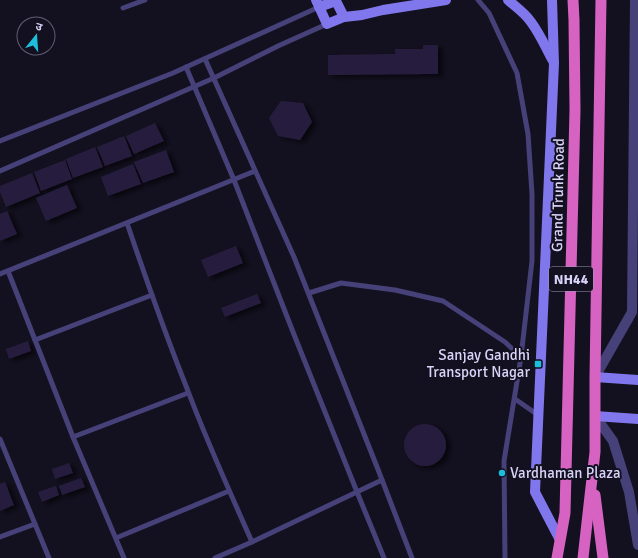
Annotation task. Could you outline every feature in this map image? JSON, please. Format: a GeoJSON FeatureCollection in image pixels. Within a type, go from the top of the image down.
{"type":"FeatureCollection","features":[{"type":"Feature","properties":{"kind":"highway","name":"Grand Trunk Road"},"geometry":{"type":"LineString","coordinates":[[557,558],[565,513],[575,110],[573,0]]}},
{"type":"Feature","properties":{"kind":"highway","name":"NH44"},"geometry":{"type":"LineString","coordinates":[[583,558],[595,452],[601,0]]}},
{"type":"Feature","properties":{"kind":"highway"},"geometry":{"type":"LineString","coordinates":[[593,475],[603,558]]}},
{"type":"Feature","properties":{"kind":"main road"},"geometry":{"type":"LineString","coordinates":[[344,17],[336,0],[318,4],[327,24],[344,17],[446,0]]}},
{"type":"Feature","properties":{"kind":"main road"},"geometry":{"type":"LineString","coordinates":[[508,0],[531,21],[554,63]]}},
{"type":"Feature","properties":{"kind":"main road"},"geometry":{"type":"LineString","coordinates":[[552,0],[554,63],[535,492],[560,540]]}},
{"type":"Feature","properties":{"kind":"main road"},"geometry":{"type":"LineString","coordinates":[[595,378],[638,380]]}},
{"type":"Feature","properties":{"kind":"main road"},"geometry":{"type":"LineString","coordinates":[[595,416],[638,419]]}},
{"type":"Feature","properties":{"kind":"street"},"geometry":{"type":"LineString","coordinates":[[595,378],[632,312],[635,0]]}},
{"type":"Feature","properties":{"kind":"street"},"geometry":{"type":"LineString","coordinates":[[595,416],[613,441],[629,492],[638,545]]}},
{"type":"Feature","properties":{"kind":"lane"},"geometry":{"type":"LineString","coordinates":[[123,8],[142,0]]}},
{"type":"Feature","properties":{"kind":"lane"},"geometry":{"type":"LineString","coordinates":[[478,0],[488,13],[517,73],[528,134],[532,194],[532,261],[521,357],[504,461],[505,558]]}},
{"type":"Feature","properties":{"kind":"lane"},"geometry":{"type":"LineString","coordinates":[[0,141],[205,59],[318,4]]}},
{"type":"Feature","properties":{"kind":"lane"},"geometry":{"type":"LineString","coordinates":[[0,170],[194,87],[327,24]]}},
{"type":"Feature","properties":{"kind":"lane"},"geometry":{"type":"LineString","coordinates":[[205,59],[309,293],[412,558]]}},
{"type":"Feature","properties":{"kind":"lane"},"geometry":{"type":"LineString","coordinates":[[186,67],[234,180],[292,332],[384,558]]}},
{"type":"Feature","properties":{"kind":"lane"},"geometry":{"type":"LineString","coordinates":[[0,274],[255,171]]}},
{"type":"Feature","properties":{"kind":"lane"},"geometry":{"type":"LineString","coordinates":[[126,223],[188,393],[252,542]]}},
{"type":"Feature","properties":{"kind":"lane"},"geometry":{"type":"LineString","coordinates":[[8,271],[73,437],[124,558]]}},
{"type":"Feature","properties":{"kind":"lane"},"geometry":{"type":"LineString","coordinates":[[309,293],[341,283],[395,290],[443,301],[506,342],[521,357]]}},
{"type":"Feature","properties":{"kind":"lane"},"geometry":{"type":"LineString","coordinates":[[35,340],[152,295]]}},
{"type":"Feature","properties":{"kind":"lane"},"geometry":{"type":"LineString","coordinates":[[73,437],[188,393]]}},
{"type":"Feature","properties":{"kind":"lane"},"geometry":{"type":"LineString","coordinates":[[514,399],[538,415]]}},
{"type":"Feature","properties":{"kind":"lane"},"geometry":{"type":"LineString","coordinates":[[0,439],[49,558]]}},
{"type":"Feature","properties":{"kind":"lane"},"geometry":{"type":"LineString","coordinates":[[215,558],[382,480]]}},
{"type":"Feature","properties":{"kind":"lane"},"geometry":{"type":"LineString","coordinates":[[116,538],[229,491]]}},
{"type":"Feature","properties":{"kind":"lane"},"geometry":{"type":"LineString","coordinates":[[0,537],[35,524]]}},
{"type":"Feature","properties":{"kind":"building"},"geometry":{"type":"Polygon","coordinates":[[[423,45],[438,45],[438,74],[328,75],[328,55],[395,54],[395,49],[423,49],[423,45]]]}},
{"type":"Feature","properties":{"kind":"building"},"geometry":{"type":"Polygon","coordinates":[[[281,101],[303,103],[312,122],[300,140],[278,136],[269,118],[281,101]]]}},
{"type":"Feature","properties":{"kind":"building"},"geometry":{"type":"Polygon","coordinates":[[[155,123],[164,141],[134,154],[126,136],[155,123]]]}},
{"type":"Feature","properties":{"kind":"building"},"geometry":{"type":"Polygon","coordinates":[[[124,136],[132,156],[105,166],[97,147],[124,136]]]}},
{"type":"Feature","properties":{"kind":"building"},"geometry":{"type":"Polygon","coordinates":[[[95,147],[103,167],[73,178],[66,159],[95,147]]]}},
{"type":"Feature","properties":{"kind":"building"},"geometry":{"type":"Polygon","coordinates":[[[166,150],[174,172],[143,183],[134,162],[166,150]]]}},
{"type":"Feature","properties":{"kind":"building"},"geometry":{"type":"Polygon","coordinates":[[[65,160],[72,179],[41,191],[34,172],[65,160]]]}},
{"type":"Feature","properties":{"kind":"building"},"geometry":{"type":"Polygon","coordinates":[[[133,164],[141,184],[108,196],[101,177],[133,164]]]}},
{"type":"Feature","properties":{"kind":"building"},"geometry":{"type":"Polygon","coordinates":[[[32,173],[40,193],[6,207],[0,192],[0,186],[32,173]]]}},
{"type":"Feature","properties":{"kind":"building"},"geometry":{"type":"Polygon","coordinates":[[[67,185],[77,208],[46,221],[36,198],[67,185]]]}},
{"type":"Feature","properties":{"kind":"building"},"geometry":{"type":"Polygon","coordinates":[[[7,211],[17,234],[0,241],[0,214],[7,211]]]}},
{"type":"Feature","properties":{"kind":"building"},"geometry":{"type":"Polygon","coordinates":[[[236,246],[243,263],[208,277],[201,260],[236,246]]]}},
{"type":"Feature","properties":{"kind":"building"},"geometry":{"type":"Polygon","coordinates":[[[257,294],[261,303],[225,317],[221,308],[257,294]]]}},
{"type":"Feature","properties":{"kind":"building"},"geometry":{"type":"Polygon","coordinates":[[[28,341],[31,351],[9,359],[6,349],[28,341]]]}},
{"type":"Feature","properties":{"kind":"building"},"geometry":{"type":"Polygon","coordinates":[[[421,424],[429,424],[437,427],[443,433],[446,445],[443,457],[437,463],[429,466],[421,466],[413,463],[407,457],[404,449],[404,441],[407,433],[413,427],[421,424]]]}},
{"type":"Feature","properties":{"kind":"building"},"geometry":{"type":"Polygon","coordinates":[[[69,463],[73,473],[55,479],[52,469],[69,463]]]}},
{"type":"Feature","properties":{"kind":"building"},"geometry":{"type":"Polygon","coordinates":[[[81,478],[85,487],[62,495],[59,486],[81,478]]]}},
{"type":"Feature","properties":{"kind":"building"},"geometry":{"type":"Polygon","coordinates":[[[5,482],[14,505],[0,511],[0,484],[5,482]]]}},
{"type":"Feature","properties":{"kind":"building"},"geometry":{"type":"Polygon","coordinates":[[[56,486],[59,495],[42,502],[38,492],[56,486]]]}},
{"type":"Feature","properties":{"kind":"place","name":"Sanjay Gandhi Transport Nagar"},"geometry":{"type":"Point","coordinates":[538,364]}},
{"type":"Feature","properties":{"kind":"place","name":"Vardhaman Plaza"},"geometry":{"type":"Point","coordinates":[502,473]}}]}
